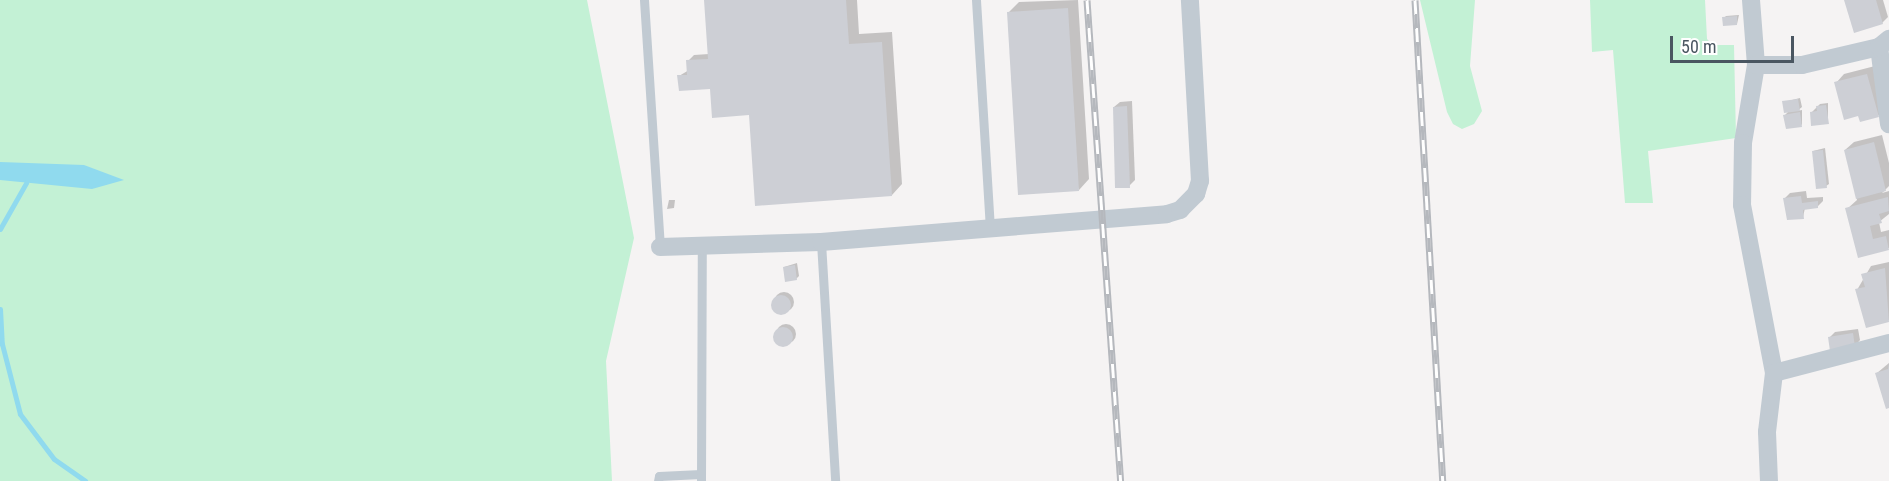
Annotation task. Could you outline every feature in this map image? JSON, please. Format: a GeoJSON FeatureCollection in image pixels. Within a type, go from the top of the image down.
{"type":"FeatureCollection","features":[{"type":"Feature","properties":{"kind":"street"},"geometry":{"type":"LineString","coordinates":[[660,247],[821,242],[1167,214],[1190,203],[1200,181],[1190,0]]}},
{"type":"Feature","properties":{"kind":"street"},"geometry":{"type":"LineString","coordinates":[[1751,0],[1756,65],[1743,143],[1742,206],[1774,373],[1767,432],[1769,481]]}},
{"type":"Feature","properties":{"kind":"street"},"geometry":{"type":"LineString","coordinates":[[1756,65],[1802,65],[1884,43],[1889,124]]}},
{"type":"Feature","properties":{"kind":"street"},"geometry":{"type":"LineString","coordinates":[[1774,373],[1889,343]]}},
{"type":"Feature","properties":{"kind":"lane"},"geometry":{"type":"LineString","coordinates":[[644,0],[660,247]]}},
{"type":"Feature","properties":{"kind":"lane"},"geometry":{"type":"LineString","coordinates":[[976,0],[990,228]]}},
{"type":"Feature","properties":{"kind":"lane"},"geometry":{"type":"LineString","coordinates":[[821,242],[835,481]]}},
{"type":"Feature","properties":{"kind":"lane"},"geometry":{"type":"LineString","coordinates":[[658,481],[658,476],[701,478],[702,246]]}},
{"type":"Feature","properties":{"kind":"green space"},"geometry":{"type":"Polygon","coordinates":[[[0,0],[587,0],[634,238],[606,361],[612,481],[0,481],[0,0]]]}},
{"type":"Feature","properties":{"kind":"green space"},"geometry":{"type":"Polygon","coordinates":[[[1420,0],[1475,0],[1470,66],[1482,111],[1474,124],[1462,129],[1453,124],[1447,112],[1420,0]]]}},
{"type":"Feature","properties":{"kind":"green space"},"geometry":{"type":"Polygon","coordinates":[[[1590,0],[1705,0],[1707,39],[1713,45],[1734,45],[1736,138],[1648,151],[1653,203],[1625,203],[1613,50],[1592,52],[1590,0]]]}},
{"type":"Feature","properties":{"kind":"water"},"geometry":{"type":"Polygon","coordinates":[[[0,162],[84,165],[124,180],[92,189],[0,180],[0,162]]]}},
{"type":"Feature","properties":{"kind":"building"},"geometry":{"type":"Polygon","coordinates":[[[704,0],[846,0],[849,44],[882,42],[892,196],[755,206],[749,115],[712,118],[710,89],[679,91],[677,75],[687,75],[686,60],[708,59],[704,0]]]}},
{"type":"Feature","properties":{"kind":"building"},"geometry":{"type":"Polygon","coordinates":[[[1844,0],[1876,0],[1883,24],[1854,33],[1844,0]]]}},
{"type":"Feature","properties":{"kind":"building"},"geometry":{"type":"Polygon","coordinates":[[[1068,8],[1079,191],[1018,195],[1007,12],[1068,8]]]}},
{"type":"Feature","properties":{"kind":"building"},"geometry":{"type":"Polygon","coordinates":[[[1737,16],[1737,25],[1723,26],[1722,17],[1737,16]]]}},
{"type":"Feature","properties":{"kind":"building"},"geometry":{"type":"Polygon","coordinates":[[[1867,74],[1879,117],[1860,122],[1858,116],[1844,120],[1834,82],[1867,74]]]}},
{"type":"Feature","properties":{"kind":"building"},"geometry":{"type":"Polygon","coordinates":[[[1798,99],[1800,111],[1784,113],[1782,101],[1798,99]]]}},
{"type":"Feature","properties":{"kind":"building"},"geometry":{"type":"Polygon","coordinates":[[[1826,105],[1829,124],[1811,126],[1810,112],[1817,111],[1816,106],[1826,105]]]}},
{"type":"Feature","properties":{"kind":"building"},"geometry":{"type":"Polygon","coordinates":[[[1127,106],[1130,188],[1115,188],[1113,107],[1127,106]]]}},
{"type":"Feature","properties":{"kind":"building"},"geometry":{"type":"Polygon","coordinates":[[[1800,112],[1802,127],[1786,129],[1783,115],[1800,112]]]}},
{"type":"Feature","properties":{"kind":"building"},"geometry":{"type":"Polygon","coordinates":[[[1874,142],[1886,191],[1856,199],[1844,150],[1874,142]]]}},
{"type":"Feature","properties":{"kind":"building"},"geometry":{"type":"Polygon","coordinates":[[[1823,150],[1827,188],[1816,189],[1812,151],[1823,150]]]}},
{"type":"Feature","properties":{"kind":"building"},"geometry":{"type":"Polygon","coordinates":[[[1801,196],[1802,203],[1818,201],[1818,208],[1803,210],[1804,219],[1787,220],[1783,198],[1801,196]]]}},
{"type":"Feature","properties":{"kind":"building"},"geometry":{"type":"Polygon","coordinates":[[[1888,197],[1889,211],[1879,214],[1882,223],[1870,226],[1873,239],[1886,236],[1889,250],[1858,258],[1845,208],[1888,197]]]}},
{"type":"Feature","properties":{"kind":"building"},"geometry":{"type":"Polygon","coordinates":[[[795,265],[797,280],[785,282],[783,267],[795,265]]]}},
{"type":"Feature","properties":{"kind":"building"},"geometry":{"type":"Polygon","coordinates":[[[1885,268],[1889,322],[1866,328],[1855,289],[1865,287],[1861,274],[1885,268]]]}},
{"type":"Feature","properties":{"kind":"building"},"geometry":{"type":"Polygon","coordinates":[[[781,295],[788,298],[791,305],[788,312],[781,315],[774,312],[771,305],[774,298],[781,295]]]}},
{"type":"Feature","properties":{"kind":"building"},"geometry":{"type":"Polygon","coordinates":[[[783,327],[790,330],[793,337],[790,344],[783,347],[776,344],[773,337],[776,330],[783,327]]]}},
{"type":"Feature","properties":{"kind":"building"},"geometry":{"type":"Polygon","coordinates":[[[1853,333],[1855,347],[1830,351],[1828,337],[1853,333]]]}},
{"type":"Feature","properties":{"kind":"building"},"geometry":{"type":"Polygon","coordinates":[[[1889,363],[1889,408],[1886,409],[1875,373],[1888,369],[1889,363]]]}},
{"type":"Feature","properties":{"kind":"waterway"},"geometry":{"type":"LineString","coordinates":[[0,229],[26,183]]}},
{"type":"Feature","properties":{"kind":"waterway"},"geometry":{"type":"LineString","coordinates":[[0,309],[2,344],[20,414],[54,459],[85,481]]}},
{"type":"Feature","properties":{"kind":"railway"},"geometry":{"type":"LineString","coordinates":[[1087,0],[1121,481]]}},
{"type":"Feature","properties":{"kind":"railway"},"geometry":{"type":"LineString","coordinates":[[1415,0],[1443,481]]}}]}
